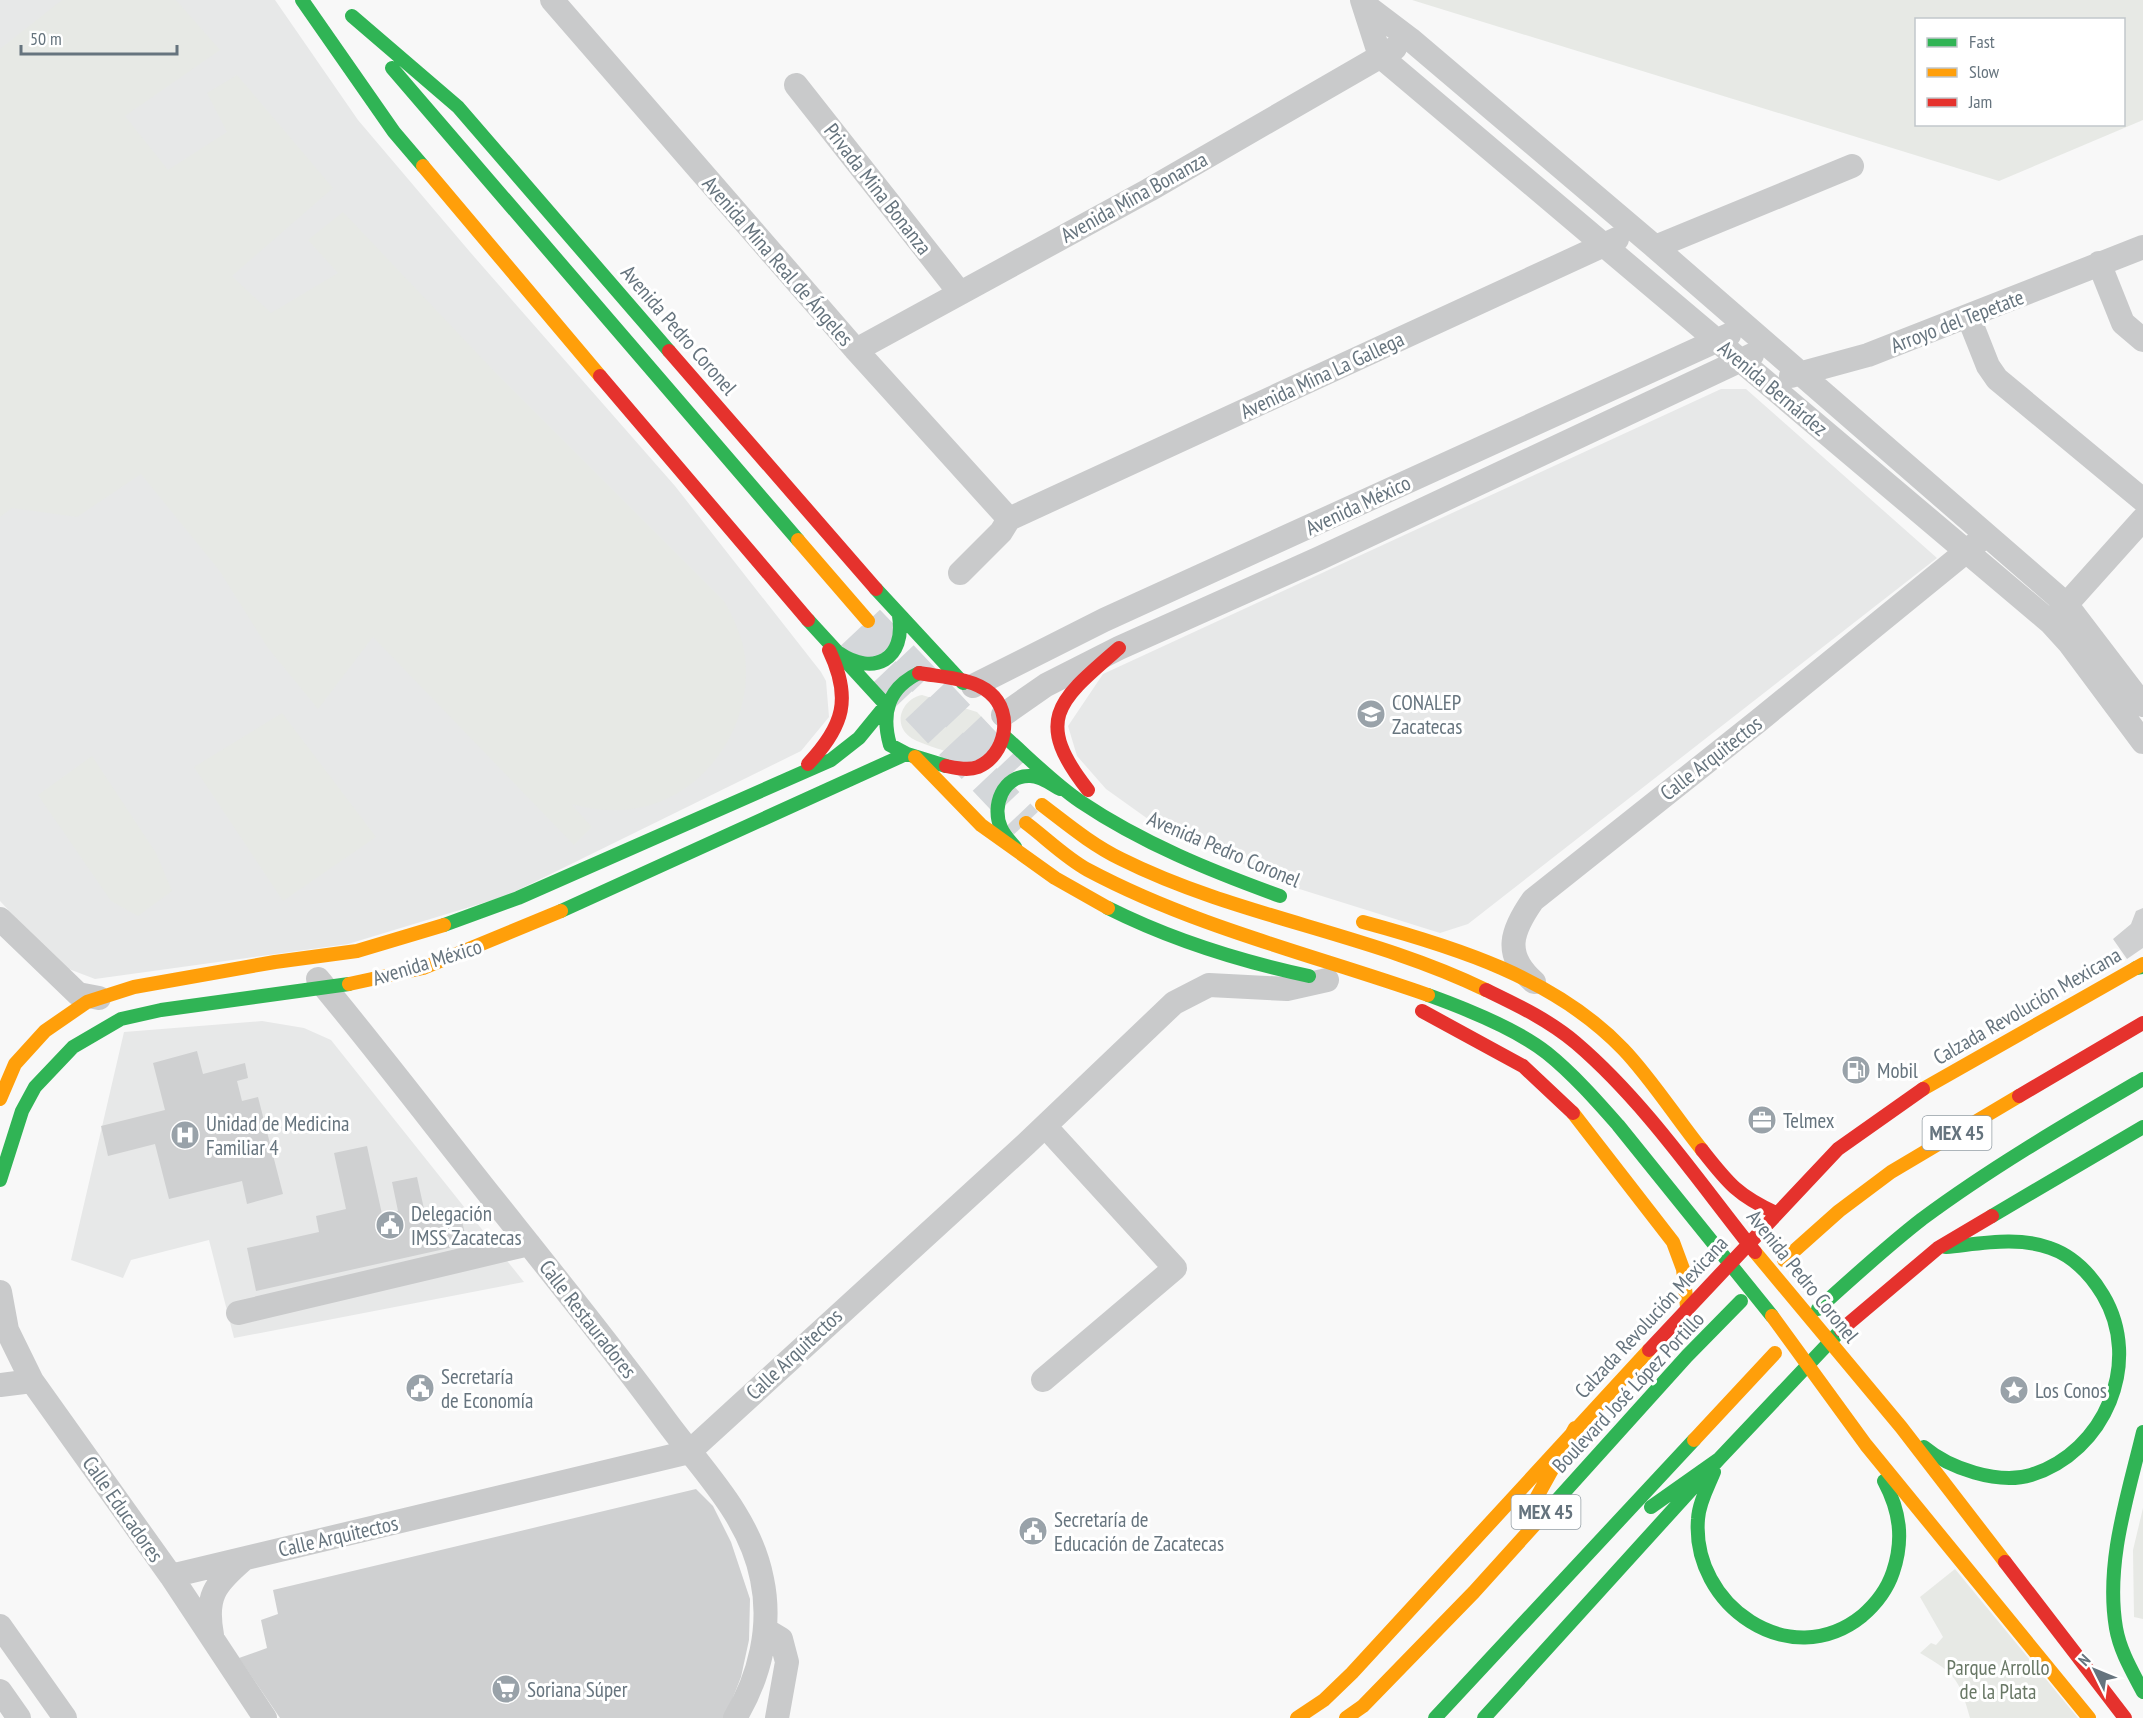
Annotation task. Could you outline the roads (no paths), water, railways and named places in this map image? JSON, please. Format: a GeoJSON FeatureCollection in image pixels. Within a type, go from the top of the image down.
{"type":"FeatureCollection","features":[{"type":"Feature","properties":{"kind":"main road"},"geometry":{"type":"LineString","coordinates":[[302,0],[394,132],[811,624],[833,647],[844,658],[857,664],[872,665],[886,660],[897,650],[903,637],[899,616]]}},
{"type":"Feature","properties":{"kind":"main road","name":"Avenida Pedro Coronel"},"geometry":{"type":"LineString","coordinates":[[868,621],[458,148],[349,12],[458,107],[899,616],[968,685]]}},
{"type":"Feature","properties":{"kind":"main road"},"geometry":{"type":"LineString","coordinates":[[328,36],[531,271]]}},
{"type":"Feature","properties":{"kind":"main road"},"geometry":{"type":"LineString","coordinates":[[799,772],[828,742],[837,727],[843,701],[842,675],[811,624]]}},
{"type":"Feature","properties":{"kind":"main road"},"geometry":{"type":"LineString","coordinates":[[833,647],[886,705]]}},
{"type":"Feature","properties":{"kind":"main road"},"geometry":{"type":"LineString","coordinates":[[1119,648],[1070,693],[1056,719],[1056,735],[1062,756],[1072,772],[1122,826]]}},
{"type":"Feature","properties":{"kind":"main road"},"geometry":{"type":"LineString","coordinates":[[919,673],[968,685],[988,691],[997,700],[1003,725],[989,759],[966,771],[910,756],[890,745],[883,721],[886,705],[899,684],[919,673]]}},
{"type":"Feature","properties":{"kind":"main road","name":"Avenida México"},"geometry":{"type":"LineString","coordinates":[[0,1099],[15,1064],[45,1031],[87,1002],[134,987],[302,958],[357,951],[435,928],[518,898],[848,749],[886,705]]}},
{"type":"Feature","properties":{"kind":"main road","name":"Avenida Pedro Coronel"},"geometry":{"type":"LineString","coordinates":[[1003,725],[1079,801],[1190,862],[1293,901]]}},
{"type":"Feature","properties":{"kind":"main road"},"geometry":{"type":"LineString","coordinates":[[910,756],[980,824],[1024,859],[1109,909],[1161,933],[1266,967],[1327,980],[1353,969]]}},
{"type":"Feature","properties":{"kind":"main road","name":"Avenida México"},"geometry":{"type":"LineString","coordinates":[[0,1180],[22,1111],[36,1087],[73,1047],[121,1019],[161,1010],[327,989],[423,968],[491,942],[910,756]]}},
{"type":"Feature","properties":{"kind":"main road"},"geometry":{"type":"LineString","coordinates":[[1024,859],[999,826],[997,801],[1002,790],[1011,781],[1022,776],[1031,776],[1044,780],[1079,801]]}},
{"type":"Feature","properties":{"kind":"main road","name":"Avenida Pedro Coronel"},"geometry":{"type":"LineString","coordinates":[[1042,805],[1090,841],[1120,859],[1194,891],[1377,947],[1461,978],[1533,1013],[1592,1057],[1636,1104],[1901,1427],[2125,1718]]}},
{"type":"Feature","properties":{"kind":"main road"},"geometry":{"type":"LineString","coordinates":[[1026,823],[1086,869],[1176,911],[1236,934],[1378,977],[1480,1015],[1524,1037],[1568,1071],[1618,1125],[1752,1289],[1866,1445],[2089,1718]]}},
{"type":"Feature","properties":{"kind":"main road","name":"Avenida Pedro Coronel"},"geometry":{"type":"LineString","coordinates":[[1377,947],[1338,918],[1414,935],[1466,954],[1540,988]]}},
{"type":"Feature","properties":{"kind":"main road","name":"Calzada Revolución Mexicana"},"geometry":{"type":"LineString","coordinates":[[1297,1718],[1324,1700],[1352,1673],[1575,1428],[1838,1149],[1876,1119],[1933,1083],[2141,966]]}},
{"type":"Feature","properties":{"kind":"main road"},"geometry":{"type":"LineString","coordinates":[[1378,977],[1408,1003],[1523,1066],[1578,1118],[1687,1246]]}},
{"type":"Feature","properties":{"kind":"main road"},"geometry":{"type":"LineString","coordinates":[[1540,988],[1592,1020],[1620,1044],[1741,1196],[1776,1213]]}},
{"type":"Feature","properties":{"kind":"main road","name":"MEX 45"},"geometry":{"type":"LineString","coordinates":[[1784,1260],[1839,1211],[1892,1172],[2143,1023]]}},
{"type":"Feature","properties":{"kind":"main road","name":"MEX 45"},"geometry":{"type":"LineString","coordinates":[[1818,1308],[1868,1263],[1924,1219],[2014,1158],[2143,1079]]}},
{"type":"Feature","properties":{"kind":"main road"},"geometry":{"type":"LineString","coordinates":[[1484,1718],[1719,1459],[1838,1333],[1938,1248],[2143,1127]]}},
{"type":"Feature","properties":{"kind":"main road"},"geometry":{"type":"LineString","coordinates":[[1687,1246],[1706,1238],[1728,1220],[1741,1196]]}},
{"type":"Feature","properties":{"kind":"main road"},"geometry":{"type":"LineString","coordinates":[[1901,1427],[1938,1460],[1976,1474],[2027,1476],[2070,1457],[2092,1437],[2106,1418],[2117,1393],[2123,1366],[2118,1322],[2110,1300],[2079,1265],[2061,1253],[2024,1242],[1938,1248]]}},
{"type":"Feature","properties":{"kind":"main road"},"geometry":{"type":"LineString","coordinates":[[1687,1246],[1683,1269],[1688,1307]]}},
{"type":"Feature","properties":{"kind":"main road","name":"Boulevard José López Portillo"},"geometry":{"type":"LineString","coordinates":[[1346,1718],[1363,1706],[1474,1592],[1687,1356],[1742,1300]]}},
{"type":"Feature","properties":{"kind":"main road","name":"MEX 45"},"geometry":{"type":"LineString","coordinates":[[1435,1718],[1775,1353]]}},
{"type":"Feature","properties":{"kind":"main road"},"geometry":{"type":"LineString","coordinates":[[1474,1592],[1531,1508],[1575,1428]]}},
{"type":"Feature","properties":{"kind":"main road"},"geometry":{"type":"LineString","coordinates":[[2143,1432],[2117,1551],[2114,1581],[2115,1619],[2123,1654],[2143,1692]]}},
{"type":"Feature","properties":{"kind":"main road"},"geometry":{"type":"LineString","coordinates":[[1719,1459],[1699,1512],[1700,1550],[1712,1587],[1720,1598],[1756,1628],[1777,1635],[1802,1639],[1827,1636],[1863,1616],[1889,1587],[1895,1571],[1900,1524],[1894,1502],[1866,1445]]}},
{"type":"Feature","properties":{"kind":"main road"},"geometry":{"type":"LineString","coordinates":[[1593,1548],[1719,1459]]}},
{"type":"Feature","properties":{"kind":"street","name":"Avenida Mina Real de Ángeles"},"geometry":{"type":"LineString","coordinates":[[552,0],[856,351],[1009,519]]}},
{"type":"Feature","properties":{"kind":"street","name":"Avenida Bernárdez"},"geometry":{"type":"LineString","coordinates":[[1363,3],[1410,39],[1655,247],[1745,328],[1802,373],[2066,604],[2138,711],[2143,742]]}},
{"type":"Feature","properties":{"kind":"street"},"geometry":{"type":"LineString","coordinates":[[1363,3],[1380,56]]}},
{"type":"Feature","properties":{"kind":"street","name":"Avenida Mina Bonanza"},"geometry":{"type":"LineString","coordinates":[[856,351],[1149,190],[1410,39]]}},
{"type":"Feature","properties":{"kind":"street","name":"Avenida Bernárdez"},"geometry":{"type":"LineString","coordinates":[[1380,56],[2050,622],[2138,711]]}},
{"type":"Feature","properties":{"kind":"street","name":"Privada Mina Bonanza"},"geometry":{"type":"LineString","coordinates":[[796,85],[960,293]]}},
{"type":"Feature","properties":{"kind":"street"},"geometry":{"type":"LineString","coordinates":[[1655,247],[1851,166]]}},
{"type":"Feature","properties":{"kind":"street","name":"Avenida Mina La Gallega"},"geometry":{"type":"LineString","coordinates":[[1009,519],[1636,231]]}},
{"type":"Feature","properties":{"kind":"street","name":"Arroyo del Tepetate"},"geometry":{"type":"LineString","coordinates":[[1768,383],[1868,355],[1969,318],[2099,263],[2143,247]]}},
{"type":"Feature","properties":{"kind":"street"},"geometry":{"type":"LineString","coordinates":[[2099,263],[2123,323],[2143,340]]}},
{"type":"Feature","properties":{"kind":"street"},"geometry":{"type":"LineString","coordinates":[[1969,318],[1988,366],[1997,379],[2143,500]]}},
{"type":"Feature","properties":{"kind":"street","name":"Avenida México"},"geometry":{"type":"LineString","coordinates":[[968,685],[1745,328]]}},
{"type":"Feature","properties":{"kind":"street","name":"Avenida México"},"geometry":{"type":"LineString","coordinates":[[1003,725],[1046,685],[1119,648],[1320,558],[1768,347]]}},
{"type":"Feature","properties":{"kind":"street"},"geometry":{"type":"LineString","coordinates":[[960,573],[1001,532],[1009,519]]}},
{"type":"Feature","properties":{"kind":"street"},"geometry":{"type":"LineString","coordinates":[[2050,622],[2143,519]]}},
{"type":"Feature","properties":{"kind":"street","name":"Calle Arquitectos"},"geometry":{"type":"LineString","coordinates":[[1540,988],[1525,975],[1515,960],[1512,945],[1518,922],[1533,900],[1968,552],[1986,533]]}},
{"type":"Feature","properties":{"kind":"street"},"geometry":{"type":"LineString","coordinates":[[0,919],[78,994],[99,998]]}},
{"type":"Feature","properties":{"kind":"street","name":"Calle Restauradores"},"geometry":{"type":"LineString","coordinates":[[302,958],[625,1365],[688,1452],[718,1486],[744,1528],[762,1578],[766,1630],[757,1667],[735,1718]]}},
{"type":"Feature","properties":{"kind":"street","name":"Calle Arquitectos"},"geometry":{"type":"LineString","coordinates":[[171,1576],[688,1452],[1045,1126],[1174,1002],[1209,985],[1287,989],[1327,980]]}},
{"type":"Feature","properties":{"kind":"street"},"geometry":{"type":"LineString","coordinates":[[1043,1380],[1175,1268],[1045,1126]]}},
{"type":"Feature","properties":{"kind":"street"},"geometry":{"type":"LineString","coordinates":[[238,1313],[529,1244]]}},
{"type":"Feature","properties":{"kind":"street","name":"Calle Educadores"},"geometry":{"type":"LineString","coordinates":[[0,1292],[7,1330],[32,1381],[171,1576],[265,1718]]}},
{"type":"Feature","properties":{"kind":"street"},"geometry":{"type":"LineString","coordinates":[[0,1384],[32,1381]]}},
{"type":"Feature","properties":{"kind":"street"},"geometry":{"type":"LineString","coordinates":[[213,1641],[209,1617],[212,1593],[225,1575],[245,1558]]}},
{"type":"Feature","properties":{"kind":"street"},"geometry":{"type":"LineString","coordinates":[[0,1626],[65,1718]]}},
{"type":"Feature","properties":{"kind":"street"},"geometry":{"type":"LineString","coordinates":[[766,1630],[781,1640],[787,1662],[777,1718]]}},
{"type":"Feature","properties":{"kind":"street"},"geometry":{"type":"LineString","coordinates":[[0,1692],[19,1718]]}},
{"type":"Feature","properties":{"kind":"tunnel"},"geometry":{"type":"LineString","coordinates":[[868,621],[1012,773]]}},
{"type":"Feature","properties":{"kind":"tunnel"},"geometry":{"type":"LineString","coordinates":[[850,637],[1026,823]]}},
{"type":"Feature","properties":{"kind":"place","name":"CONALEP Zacatecas"},"geometry":{"type":"Point","coordinates":[1371,714]}},
{"type":"Feature","properties":{"kind":"place","name":"Mobil"},"geometry":{"type":"Point","coordinates":[1856,1070]}},
{"type":"Feature","properties":{"kind":"place","name":"Telmex"},"geometry":{"type":"Point","coordinates":[1762,1120]}},
{"type":"Feature","properties":{"kind":"place","name":"Unidad de Medicina Familiar 4"},"geometry":{"type":"Point","coordinates":[185,1135]}},
{"type":"Feature","properties":{"kind":"place","name":"Delegación IMSS Zacatecas"},"geometry":{"type":"Point","coordinates":[390,1225]}},
{"type":"Feature","properties":{"kind":"place","name":"Secretaría de Economía"},"geometry":{"type":"Point","coordinates":[420,1388]}},
{"type":"Feature","properties":{"kind":"place","name":"Los Conos"},"geometry":{"type":"Point","coordinates":[2014,1390]}},
{"type":"Feature","properties":{"kind":"place","name":"Secretaría de Educación de Zacatecas"},"geometry":{"type":"Point","coordinates":[1033,1531]}},
{"type":"Feature","properties":{"kind":"place","name":"Soriana Súper"},"geometry":{"type":"Point","coordinates":[506,1689]}},
{"type":"Feature","properties":{"kind":"park label","name":"Parque Arrollo de la Plata"},"geometry":{"type":"Point","coordinates":[1998,1679]}}]}
